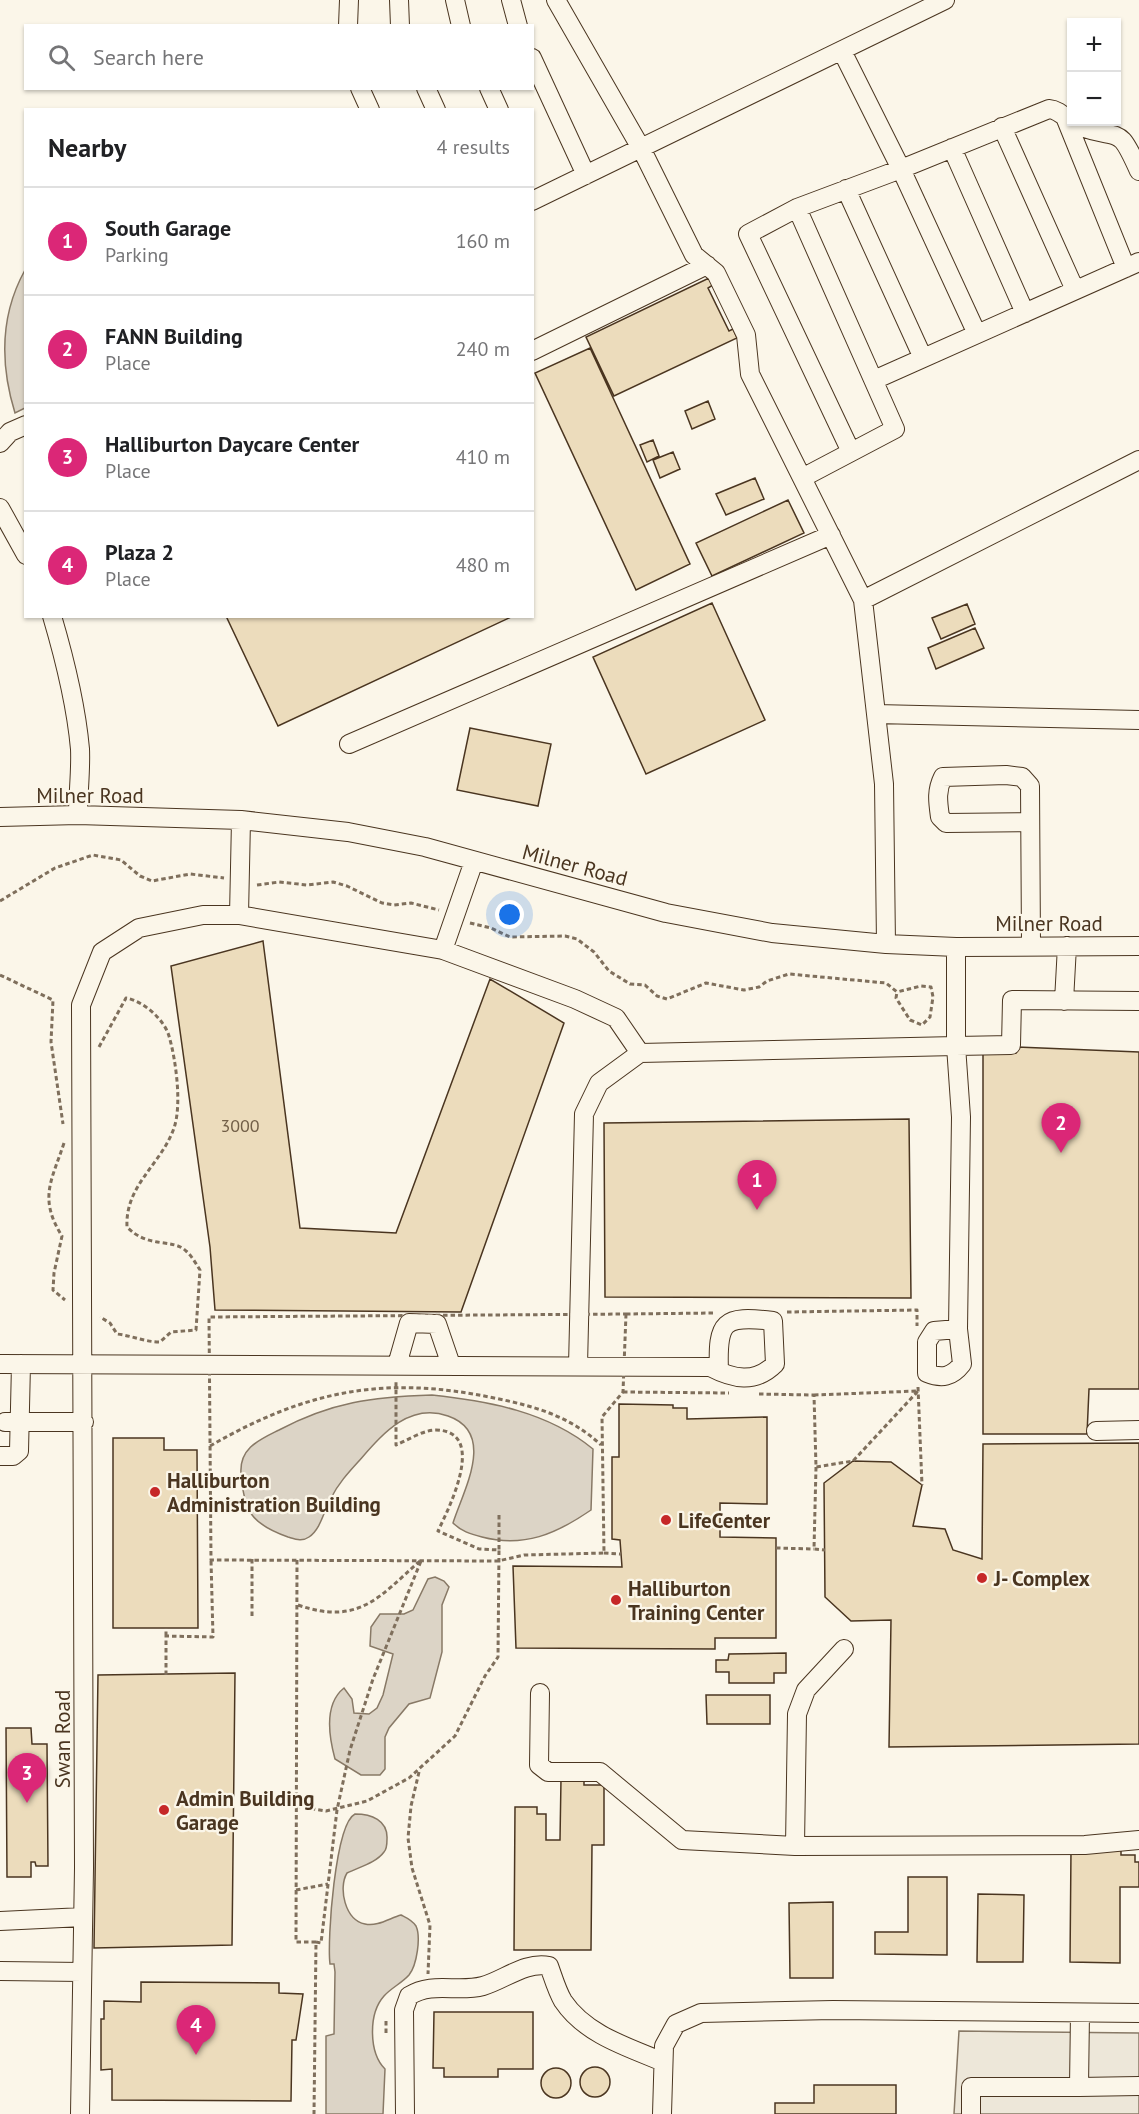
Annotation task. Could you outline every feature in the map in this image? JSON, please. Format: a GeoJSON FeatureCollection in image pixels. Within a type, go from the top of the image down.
{"type":"FeatureCollection","features":[{"type":"Feature","properties":{"kind":"street"},"geometry":{"type":"LineString","coordinates":[[348,24],[349,0]]}},
{"type":"Feature","properties":{"kind":"street"},"geometry":{"type":"LineString","coordinates":[[399,0],[400,24]]}},
{"type":"Feature","properties":{"kind":"street"},"geometry":{"type":"LineString","coordinates":[[455,0],[461,24]]}},
{"type":"Feature","properties":{"kind":"street"},"geometry":{"type":"LineString","coordinates":[[511,0],[517,24]]}},
{"type":"Feature","properties":{"kind":"street"},"geometry":{"type":"LineString","coordinates":[[556,0],[642,150],[694,255],[716,273],[746,335],[750,374],[863,600],[884,784],[886,944]]}},
{"type":"Feature","properties":{"kind":"street"},"geometry":{"type":"LineString","coordinates":[[534,194],[586,175],[642,150],[945,0]]}},
{"type":"Feature","properties":{"kind":"street"},"geometry":{"type":"LineString","coordinates":[[842,51],[901,169],[976,334]]}},
{"type":"Feature","properties":{"kind":"street"},"geometry":{"type":"LineString","coordinates":[[534,62],[586,175]]}},
{"type":"Feature","properties":{"kind":"street"},"geometry":{"type":"LineString","coordinates":[[361,90],[369,108]]}},
{"type":"Feature","properties":{"kind":"street"},"geometry":{"type":"LineString","coordinates":[[427,90],[435,108]]}},
{"type":"Feature","properties":{"kind":"street"},"geometry":{"type":"LineString","coordinates":[[490,90],[497,108]]}},
{"type":"Feature","properties":{"kind":"street"},"geometry":{"type":"LineString","coordinates":[[851,452],[748,234],[797,208],[1049,109],[1057,110],[1081,127],[1120,137],[1127,144],[1139,171]]}},
{"type":"Feature","properties":{"kind":"street"},"geometry":{"type":"LineString","coordinates":[[874,380],[1133,265],[1065,116]]}},
{"type":"Feature","properties":{"kind":"street"},"geometry":{"type":"LineString","coordinates":[[1002,127],[1075,290]]}},
{"type":"Feature","properties":{"kind":"street"},"geometry":{"type":"LineString","coordinates":[[952,148],[1025,313]]}},
{"type":"Feature","properties":{"kind":"street"},"geometry":{"type":"LineString","coordinates":[[846,189],[923,358]]}},
{"type":"Feature","properties":{"kind":"street"},"geometry":{"type":"LineString","coordinates":[[797,208],[895,429],[802,478]]}},
{"type":"Feature","properties":{"kind":"street"},"geometry":{"type":"LineString","coordinates":[[534,350],[707,265]]}},
{"type":"Feature","properties":{"kind":"street"},"geometry":{"type":"LineString","coordinates":[[0,443],[10,432],[24,425]]}},
{"type":"Feature","properties":{"kind":"street"},"geometry":{"type":"LineString","coordinates":[[863,600],[1139,460]]}},
{"type":"Feature","properties":{"kind":"street"},"geometry":{"type":"LineString","coordinates":[[0,508],[24,551]]}},
{"type":"Feature","properties":{"kind":"street"},"geometry":{"type":"LineString","coordinates":[[349,744],[831,535]]}},
{"type":"Feature","properties":{"kind":"street"},"geometry":{"type":"LineString","coordinates":[[53,618],[64,657],[75,710],[80,752],[78,815]]}},
{"type":"Feature","properties":{"kind":"street"},"geometry":{"type":"LineString","coordinates":[[876,714],[1139,720]]}},
{"type":"Feature","properties":{"kind":"street"},"geometry":{"type":"LineString","coordinates":[[1030,822],[946,823],[940,817],[939,784],[943,777],[1006,775],[1022,777],[1030,786],[1031,945]]}},
{"type":"Feature","properties":{"kind":"street","name":"Milner Road"},"geometry":{"type":"LineString","coordinates":[[0,818],[78,815],[241,820],[348,832],[474,861],[666,913],[772,933],[886,944],[956,947],[1139,946]]}},
{"type":"Feature","properties":{"kind":"street"},"geometry":{"type":"LineString","coordinates":[[239,915],[241,820]]}},
{"type":"Feature","properties":{"kind":"street"},"geometry":{"type":"LineString","coordinates":[[443,950],[474,861]]}},
{"type":"Feature","properties":{"kind":"street","name":"Swan Road"},"geometry":{"type":"LineString","coordinates":[[80,2114],[83,1917],[84,1422],[81,1005],[102,952],[139,928],[203,915],[239,915],[443,950],[575,999],[615,1018],[640,1053]]}},
{"type":"Feature","properties":{"kind":"street"},"geometry":{"type":"LineString","coordinates":[[1064,1001],[1067,946]]}},
{"type":"Feature","properties":{"kind":"street"},"geometry":{"type":"LineString","coordinates":[[956,947],[956,1046],[961,1117],[958,1329]]}},
{"type":"Feature","properties":{"kind":"street"},"geometry":{"type":"LineString","coordinates":[[578,1366],[584,1113],[599,1083],[640,1053],[1011,1046],[1012,1000],[1139,1001]]}},
{"type":"Feature","properties":{"kind":"street"},"geometry":{"type":"LineString","coordinates":[[397,1365],[409,1323],[437,1324],[451,1365]]}},
{"type":"Feature","properties":{"kind":"street"},"geometry":{"type":"LineString","coordinates":[[0,1364],[710,1366],[719,1371]]}},
{"type":"Feature","properties":{"kind":"street"},"geometry":{"type":"LineString","coordinates":[[0,1456],[14,1456],[19,1452],[13,1422],[21,1364]]}},
{"type":"Feature","properties":{"kind":"street"},"geometry":{"type":"LineString","coordinates":[[13,1422],[84,1422]]}},
{"type":"Feature","properties":{"kind":"street"},"geometry":{"type":"LineString","coordinates":[[1096,1431],[1139,1430]]}},
{"type":"Feature","properties":{"kind":"street"},"geometry":{"type":"LineString","coordinates":[[795,1846],[796,1714],[806,1690],[844,1648]]}},
{"type":"Feature","properties":{"kind":"street"},"geometry":{"type":"LineString","coordinates":[[540,1693],[539,1765],[548,1772],[600,1772],[682,1840],[795,1846],[1085,1845],[1139,1840]]}},
{"type":"Feature","properties":{"kind":"street"},"geometry":{"type":"LineString","coordinates":[[0,1921],[83,1917]]}},
{"type":"Feature","properties":{"kind":"street"},"geometry":{"type":"LineString","coordinates":[[405,2114],[404,2010],[409,1996],[432,1987],[481,1987],[538,1964],[549,1966],[563,2001],[584,2023],[616,2043],[662,2061]]}},
{"type":"Feature","properties":{"kind":"street"},"geometry":{"type":"LineString","coordinates":[[0,1971],[82,1972]]}},
{"type":"Feature","properties":{"kind":"street"},"geometry":{"type":"LineString","coordinates":[[662,2114],[664,2046],[676,2024],[700,2013],[833,2010],[1139,2013]]}},
{"type":"Feature","properties":{"kind":"street"},"geometry":{"type":"LineString","coordinates":[[1079,2087],[1080,2013]]}},
{"type":"Feature","properties":{"kind":"street"},"geometry":{"type":"LineString","coordinates":[[971,2114],[971,2087],[1139,2086]]}},
{"type":"Feature","properties":{"kind":"path"},"geometry":{"type":"LineString","coordinates":[[0,901],[55,868],[93,855],[121,860],[140,876],[152,881],[190,874],[255,885],[279,882],[307,885],[333,882],[382,903],[394,905],[411,903],[491,928],[510,937],[565,936],[577,939],[594,952],[609,971],[630,984],[645,985],[657,996],[668,999],[706,983],[744,990],[759,987],[767,981],[789,974],[886,983],[897,992]]}},
{"type":"Feature","properties":{"kind":"path"},"geometry":{"type":"LineString","coordinates":[[0,975],[53,1000],[51,1042],[64,1129]]}},
{"type":"Feature","properties":{"kind":"path"},"geometry":{"type":"LineString","coordinates":[[921,986],[931,987],[930,1017],[922,1025],[910,1020],[896,998],[897,992],[921,986]]}},
{"type":"Feature","properties":{"kind":"path"},"geometry":{"type":"LineString","coordinates":[[64,1136],[47,1197],[54,1224],[62,1236],[54,1273],[53,1290],[72,1308],[110,1323],[117,1334],[138,1337],[146,1342],[160,1342],[171,1332],[195,1330],[200,1270],[187,1251],[177,1245],[144,1240],[127,1227],[126,1212],[131,1196],[174,1130],[178,1091],[169,1035],[146,1007],[126,998],[98,1049]]}},
{"type":"Feature","properties":{"kind":"path"},"geometry":{"type":"LineString","coordinates":[[60,1107],[81,1087]]}},
{"type":"Feature","properties":{"kind":"path"},"geometry":{"type":"LineString","coordinates":[[777,1312],[917,1310],[917,1333]]}},
{"type":"Feature","properties":{"kind":"path"},"geometry":{"type":"LineString","coordinates":[[166,1636],[213,1637],[209,1317],[579,1316],[719,1312]]}},
{"type":"Feature","properties":{"kind":"path"},"geometry":{"type":"LineString","coordinates":[[604,1552],[602,1417],[623,1392],[626,1367],[626,1314]]}},
{"type":"Feature","properties":{"kind":"path"},"geometry":{"type":"LineString","coordinates":[[918,1380],[922,1485]]}},
{"type":"Feature","properties":{"kind":"path"},"geometry":{"type":"LineString","coordinates":[[210,1446],[241,1428],[300,1403],[351,1390],[396,1387],[444,1389],[526,1405],[566,1419],[601,1445]]}},
{"type":"Feature","properties":{"kind":"path"},"geometry":{"type":"LineString","coordinates":[[396,1387],[396,1445],[435,1430],[453,1434],[459,1439],[463,1453],[458,1483],[438,1531],[478,1549],[499,1550]]}},
{"type":"Feature","properties":{"kind":"path"},"geometry":{"type":"LineString","coordinates":[[754,1394],[813,1395],[918,1391]]}},
{"type":"Feature","properties":{"kind":"path"},"geometry":{"type":"LineString","coordinates":[[816,1467],[853,1461],[918,1391]]}},
{"type":"Feature","properties":{"kind":"path"},"geometry":{"type":"LineString","coordinates":[[623,1392],[730,1393]]}},
{"type":"Feature","properties":{"kind":"path"},"geometry":{"type":"LineString","coordinates":[[813,1395],[816,1467],[814,1549]]}},
{"type":"Feature","properties":{"kind":"path"},"geometry":{"type":"LineString","coordinates":[[296,1806],[318,1811],[337,1810],[367,1801],[419,1770],[455,1736],[485,1676],[498,1657],[499,1515]]}},
{"type":"Feature","properties":{"kind":"path"},"geometry":{"type":"LineString","coordinates":[[776,1548],[825,1550]]}},
{"type":"Feature","properties":{"kind":"path"},"geometry":{"type":"LineString","coordinates":[[211,1560],[498,1561],[524,1555],[604,1552],[621,1554]]}},
{"type":"Feature","properties":{"kind":"path"},"geometry":{"type":"LineString","coordinates":[[252,1559],[252,1616]]}},
{"type":"Feature","properties":{"kind":"path"},"geometry":{"type":"LineString","coordinates":[[297,1559],[296,1942],[321,1943],[337,1810],[345,1776],[364,1707],[380,1661],[422,1560]]}},
{"type":"Feature","properties":{"kind":"path"},"geometry":{"type":"LineString","coordinates":[[297,1605],[332,1611],[355,1609],[388,1592],[422,1560]]}},
{"type":"Feature","properties":{"kind":"path"},"geometry":{"type":"LineString","coordinates":[[166,1628],[166,1675]]}},
{"type":"Feature","properties":{"kind":"path"},"geometry":{"type":"LineString","coordinates":[[419,1770],[411,1806],[408,1838],[412,1868],[430,1925],[427,1979]]}},
{"type":"Feature","properties":{"kind":"path"},"geometry":{"type":"LineString","coordinates":[[296,1890],[328,1884]]}},
{"type":"Feature","properties":{"kind":"path"},"geometry":{"type":"LineString","coordinates":[[314,2114],[316,1942]]}},
{"type":"Feature","properties":{"kind":"path"},"geometry":{"type":"LineString","coordinates":[[386,2018],[385,2027],[391,2044]]}},
{"type":"Feature","properties":{"kind":"shaded area"},"geometry":{"type":"Polygon","coordinates":[[[24,272],[24,408],[15,413],[7,376],[5,340],[11,304],[24,272]]]}},
{"type":"Feature","properties":{"kind":"shaded area"},"geometry":{"type":"Polygon","coordinates":[[[432,1395],[517,1410],[576,1436],[593,1449],[591,1510],[552,1532],[526,1540],[497,1540],[474,1535],[459,1528],[453,1523],[473,1464],[474,1449],[471,1435],[463,1424],[448,1416],[434,1413],[408,1418],[386,1432],[340,1483],[317,1529],[306,1539],[288,1537],[265,1527],[247,1507],[242,1487],[241,1465],[247,1451],[258,1441],[298,1421],[335,1407],[390,1397],[432,1395]]]}},
{"type":"Feature","properties":{"kind":"shaded area"},"geometry":{"type":"Polygon","coordinates":[[[435,1577],[444,1581],[449,1587],[442,1605],[442,1652],[430,1698],[409,1704],[389,1728],[385,1737],[385,1769],[380,1775],[361,1775],[335,1759],[330,1731],[333,1703],[344,1688],[352,1699],[354,1713],[369,1714],[377,1708],[383,1695],[393,1654],[370,1646],[371,1627],[380,1614],[404,1614],[413,1610],[428,1579],[435,1577]]]}},
{"type":"Feature","properties":{"kind":"shaded area"},"geometry":{"type":"Polygon","coordinates":[[[355,1814],[367,1815],[382,1823],[387,1832],[387,1844],[385,1851],[377,1859],[347,1873],[344,1879],[343,1895],[348,1910],[358,1921],[370,1925],[401,1915],[416,1926],[418,1944],[416,1958],[409,1975],[384,1996],[375,2013],[373,2044],[385,2069],[383,2114],[326,2114],[326,2036],[334,2034],[335,1972],[334,1964],[330,1964],[329,1951],[331,1909],[342,1838],[348,1822],[355,1814]]]}},
{"type":"Feature","properties":{"kind":"shaded area"},"geometry":{"type":"Polygon","coordinates":[[[959,2031],[1139,2033],[1139,2114],[954,2114],[959,2031]]]}},
{"type":"Feature","properties":{"kind":"building"},"geometry":{"type":"Polygon","coordinates":[[[709,278],[713,285],[708,288],[729,331],[733,329],[737,338],[614,396],[586,337],[709,278]]]}},
{"type":"Feature","properties":{"kind":"building"},"geometry":{"type":"Polygon","coordinates":[[[590,348],[690,564],[636,590],[535,373],[590,348]]]}},
{"type":"Feature","properties":{"kind":"building"},"geometry":{"type":"Polygon","coordinates":[[[708,401],[715,419],[692,429],[685,411],[708,401]]]}},
{"type":"Feature","properties":{"kind":"building"},"geometry":{"type":"Polygon","coordinates":[[[653,440],[659,456],[647,462],[640,445],[653,440]]]}},
{"type":"Feature","properties":{"kind":"building"},"geometry":{"type":"Polygon","coordinates":[[[673,452],[680,469],[660,478],[653,460],[673,452]]]}},
{"type":"Feature","properties":{"kind":"building"},"geometry":{"type":"Polygon","coordinates":[[[755,478],[764,499],[726,515],[716,494],[755,478]]]}},
{"type":"Feature","properties":{"kind":"building"},"geometry":{"type":"Polygon","coordinates":[[[788,500],[804,533],[712,576],[696,543],[788,500]]]}},
{"type":"Feature","properties":{"kind":"building"},"geometry":{"type":"Polygon","coordinates":[[[712,603],[765,720],[646,774],[593,657],[712,603]]]}},
{"type":"Feature","properties":{"kind":"building"},"geometry":{"type":"Polygon","coordinates":[[[967,604],[975,624],[941,639],[932,618],[967,604]]]}},
{"type":"Feature","properties":{"kind":"building"},"geometry":{"type":"Polygon","coordinates":[[[227,618],[509,618],[278,726],[227,618]]]}},
{"type":"Feature","properties":{"kind":"building"},"geometry":{"type":"Polygon","coordinates":[[[975,628],[984,648],[936,669],[928,648],[975,628]]]}},
{"type":"Feature","properties":{"kind":"building"},"geometry":{"type":"Polygon","coordinates":[[[470,728],[551,744],[538,806],[457,790],[470,728]]]}},
{"type":"Feature","properties":{"kind":"building"},"geometry":{"type":"Polygon","coordinates":[[[263,941],[300,1228],[396,1233],[490,979],[564,1023],[461,1312],[215,1310],[210,1247],[171,966],[263,941]]]}},
{"type":"Feature","properties":{"kind":"building"},"geometry":{"type":"Polygon","coordinates":[[[1017,1047],[1139,1052],[1139,1389],[1089,1389],[1087,1434],[983,1434],[983,1054],[1016,1053],[1017,1047]]]}},
{"type":"Feature","properties":{"kind":"building"},"geometry":{"type":"Polygon","coordinates":[[[909,1119],[911,1298],[605,1297],[604,1123],[909,1119]]]}},
{"type":"Feature","properties":{"kind":"building","name":"LifeCenter"},"geometry":{"type":"Polygon","coordinates":[[[619,1404],[673,1405],[673,1408],[687,1408],[687,1419],[767,1417],[767,1504],[720,1503],[720,1537],[776,1538],[776,1638],[715,1638],[715,1649],[516,1648],[513,1566],[622,1567],[620,1540],[612,1539],[612,1457],[619,1457],[619,1404]]]}},
{"type":"Feature","properties":{"kind":"building","name":"Halliburton Administration Building"},"geometry":{"type":"Polygon","coordinates":[[[113,1438],[164,1438],[164,1450],[197,1450],[198,1628],[113,1628],[113,1438]]]}},
{"type":"Feature","properties":{"kind":"building","name":"J- Complex"},"geometry":{"type":"Polygon","coordinates":[[[1139,1443],[1139,1744],[889,1747],[891,1620],[851,1621],[825,1597],[824,1483],[853,1461],[891,1462],[922,1485],[913,1526],[945,1529],[953,1550],[982,1559],[983,1444],[1139,1443]]]}},
{"type":"Feature","properties":{"kind":"building"},"geometry":{"type":"Polygon","coordinates":[[[786,1653],[786,1673],[774,1673],[774,1683],[729,1683],[729,1672],[716,1672],[716,1660],[728,1660],[729,1654],[786,1653]]]}},
{"type":"Feature","properties":{"kind":"building","name":"Admin Building Garage"},"geometry":{"type":"Polygon","coordinates":[[[235,1673],[232,1945],[94,1948],[98,1675],[235,1673]]]}},
{"type":"Feature","properties":{"kind":"building"},"geometry":{"type":"Polygon","coordinates":[[[706,1695],[770,1695],[770,1724],[707,1724],[706,1695]]]}},
{"type":"Feature","properties":{"kind":"building"},"geometry":{"type":"Polygon","coordinates":[[[6,1728],[31,1728],[32,1744],[47,1744],[48,1866],[36,1866],[35,1862],[31,1862],[31,1877],[7,1877],[6,1728]]]}},
{"type":"Feature","properties":{"kind":"building"},"geometry":{"type":"Polygon","coordinates":[[[561,1779],[584,1779],[584,1785],[604,1785],[604,1845],[592,1845],[591,1950],[514,1950],[515,1807],[537,1807],[537,1814],[546,1814],[546,1840],[560,1840],[561,1779]]]}},
{"type":"Feature","properties":{"kind":"building"},"geometry":{"type":"Polygon","coordinates":[[[1071,1850],[1121,1850],[1121,1855],[1135,1855],[1135,1862],[1139,1862],[1139,1887],[1120,1887],[1120,1963],[1070,1962],[1071,1850]]]}},
{"type":"Feature","properties":{"kind":"building"},"geometry":{"type":"Polygon","coordinates":[[[908,1877],[947,1877],[947,1955],[875,1954],[875,1932],[908,1932],[908,1877]]]}},
{"type":"Feature","properties":{"kind":"building"},"geometry":{"type":"Polygon","coordinates":[[[978,1894],[1024,1895],[1023,1962],[977,1962],[978,1894]]]}},
{"type":"Feature","properties":{"kind":"building"},"geometry":{"type":"Polygon","coordinates":[[[833,1902],[833,1978],[790,1978],[789,1903],[833,1902]]]}},
{"type":"Feature","properties":{"kind":"building"},"geometry":{"type":"Polygon","coordinates":[[[141,1982],[279,1983],[279,1993],[303,1994],[296,2040],[292,2040],[291,2101],[112,2100],[112,2069],[101,2070],[101,2019],[104,2019],[104,2001],[141,2002],[141,1982]]]}},
{"type":"Feature","properties":{"kind":"building"},"geometry":{"type":"Polygon","coordinates":[[[434,2012],[533,2012],[533,2069],[498,2069],[498,2077],[444,2077],[444,2068],[433,2068],[434,2012]]]}},
{"type":"Feature","properties":{"kind":"building"},"geometry":{"type":"Polygon","coordinates":[[[595,2067],[606,2071],[610,2082],[606,2093],[595,2097],[584,2093],[580,2082],[584,2071],[595,2067]]]}},
{"type":"Feature","properties":{"kind":"building"},"geometry":{"type":"Polygon","coordinates":[[[556,2068],[567,2072],[571,2083],[567,2094],[556,2098],[545,2094],[541,2083],[545,2072],[556,2068]]]}},
{"type":"Feature","properties":{"kind":"building"},"geometry":{"type":"Polygon","coordinates":[[[814,2085],[896,2085],[896,2114],[775,2114],[775,2103],[814,2103],[814,2085]]]}},
{"type":"Feature","properties":{"kind":"place","name":"FANN Building"},"geometry":{"type":"Point","coordinates":[1061,1153]}},
{"type":"Feature","properties":{"kind":"place","name":"South Garage"},"geometry":{"type":"Point","coordinates":[757,1210]}},
{"type":"Feature","properties":{"kind":"place","name":"Halliburton Administration Building"},"geometry":{"type":"Point","coordinates":[155,1492]}},
{"type":"Feature","properties":{"kind":"place","name":"LifeCenter"},"geometry":{"type":"Point","coordinates":[666,1520]}},
{"type":"Feature","properties":{"kind":"place","name":"J- Complex"},"geometry":{"type":"Point","coordinates":[982,1578]}},
{"type":"Feature","properties":{"kind":"place","name":"Halliburton Training Center"},"geometry":{"type":"Point","coordinates":[616,1600]}},
{"type":"Feature","properties":{"kind":"place","name":"Halliburton Daycare Center"},"geometry":{"type":"Point","coordinates":[27,1803]}},
{"type":"Feature","properties":{"kind":"place","name":"Admin Building Garage"},"geometry":{"type":"Point","coordinates":[164,1810]}},
{"type":"Feature","properties":{"kind":"place","name":"Plaza 2"},"geometry":{"type":"Point","coordinates":[196,2055]}}]}
